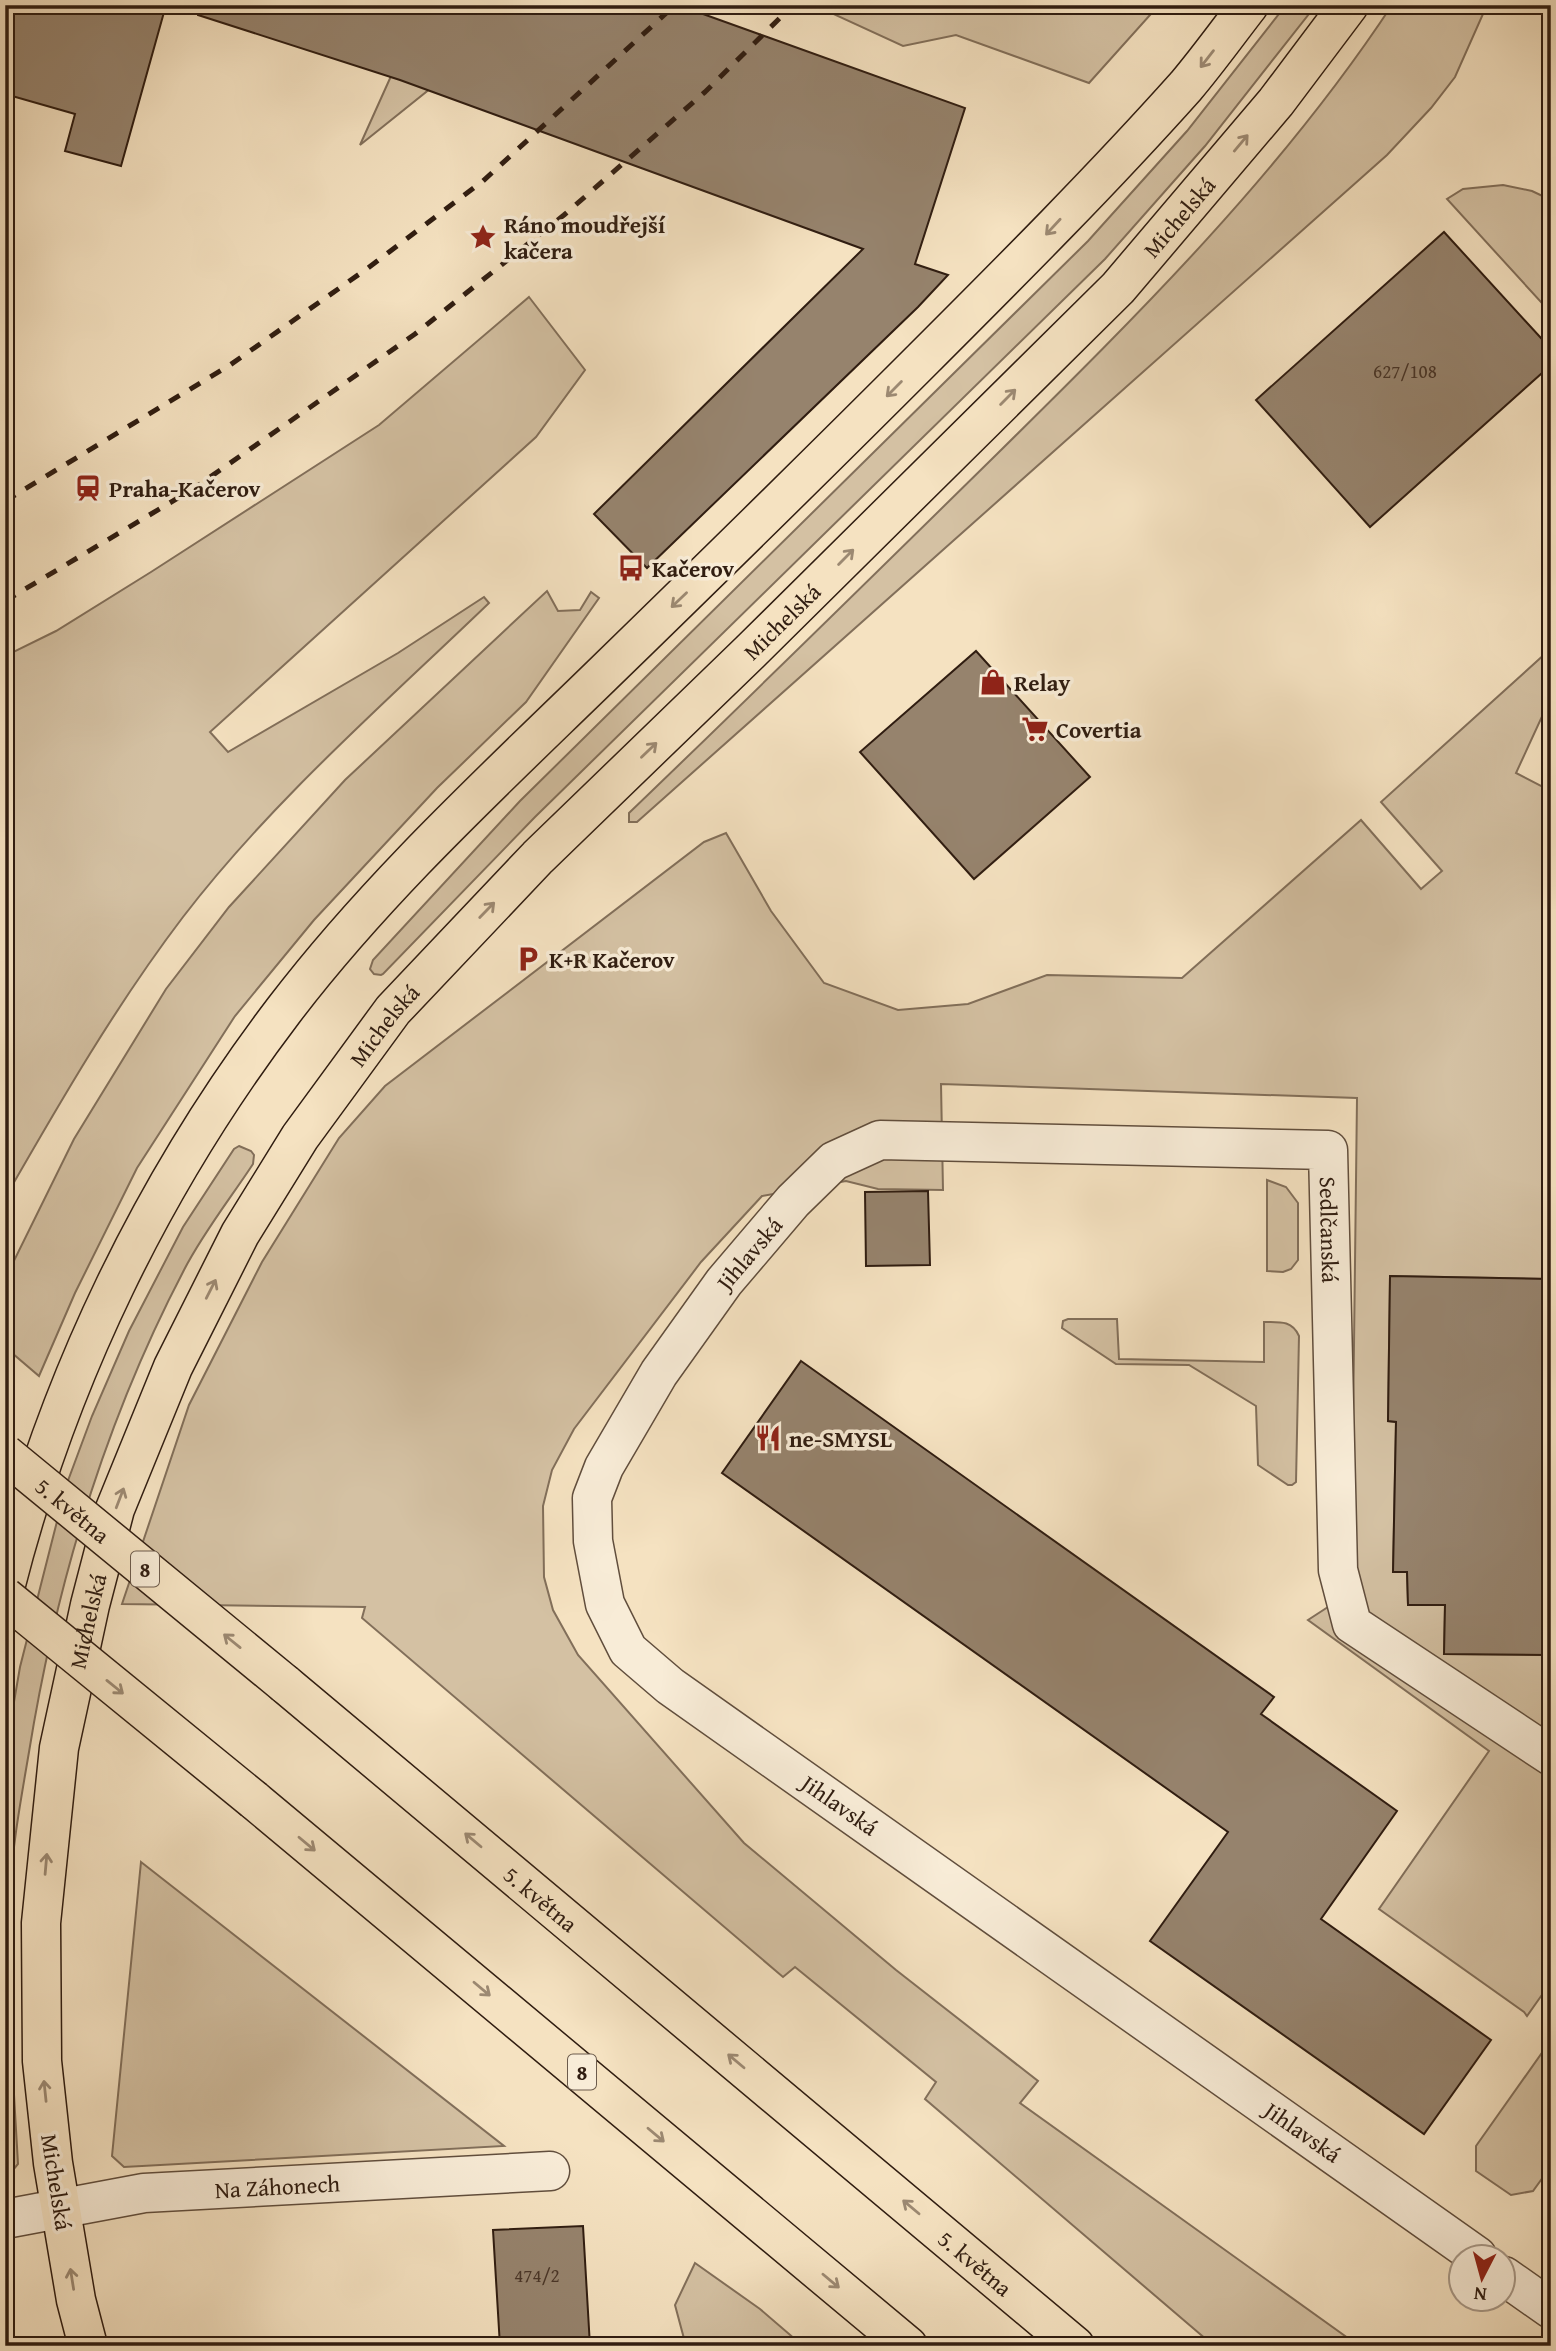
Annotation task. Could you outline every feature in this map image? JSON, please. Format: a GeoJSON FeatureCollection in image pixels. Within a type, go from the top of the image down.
{"type":"FeatureCollection","features":[{"type":"Feature","properties":{"kind":"main road"},"geometry":{"type":"LineString","coordinates":[[5,1588],[39,1472],[77,1368],[108,1298],[180,1163],[223,1096],[284,1010],[326,957],[406,868],[795,487],[1040,241],[1187,84],[1249,5]]}},
{"type":"Feature","properties":{"kind":"main road","name":"Michelská"},"geometry":{"type":"LineString","coordinates":[[88,2346],[76,2300],[53,2163],[42,2062],[40,1984],[45,1872],[58,1748],[115,1509],[173,1367],[247,1222],[307,1127],[393,1010],[538,858],[1118,288],[1276,102],[1349,5]]}},
{"type":"Feature","properties":{"kind":"main road","name":"5. května"},"geometry":{"type":"LineString","coordinates":[[5,1454],[285,1684],[1075,2346]]}},
{"type":"Feature","properties":{"kind":"main road","name":"8"},"geometry":{"type":"LineString","coordinates":[[5,1597],[254,1800],[908,2346]]}},
{"type":"Feature","properties":{"kind":"street","name":"Sedlčanská"},"geometry":{"type":"LineString","coordinates":[[793,1201],[834,1161],[880,1140],[1328,1150],[1339,1570],[1352,1624],[1551,1756]]}},
{"type":"Feature","properties":{"kind":"street","name":"Jihlavská"},"geometry":{"type":"LineString","coordinates":[[793,1201],[724,1282],[659,1373],[604,1467],[592,1498],[593,1541],[605,1604],[628,1650],[670,1686],[1457,2242]]}},
{"type":"Feature","properties":{"kind":"street","name":"Na Záhonech"},"geometry":{"type":"LineString","coordinates":[[5,2219],[144,2193],[550,2171]]}},
{"type":"Feature","properties":{"kind":"street"},"geometry":{"type":"LineString","coordinates":[[1518,2286],[1551,2309]]}},
{"type":"Feature","properties":{"kind":"shaded area"},"geometry":{"type":"Polygon","coordinates":[[[423,5],[436,84],[360,145],[423,5]]]}},
{"type":"Feature","properties":{"kind":"shaded area"},"geometry":{"type":"Polygon","coordinates":[[[835,5],[1159,5],[1089,83],[956,35],[903,46],[829,12],[835,5]]]}},
{"type":"Feature","properties":{"kind":"shaded area"},"geometry":{"type":"Polygon","coordinates":[[[1286,5],[1316,5],[1205,146],[1105,259],[535,817],[383,974],[374,974],[370,969],[373,960],[520,801],[1088,241],[1187,131],[1286,5]]]}},
{"type":"Feature","properties":{"kind":"shaded area"},"geometry":{"type":"Polygon","coordinates":[[[1392,5],[1487,5],[1455,77],[1431,108],[1387,155],[637,822],[629,822],[629,813],[997,454],[1206,240],[1304,126],[1392,5]]]}},
{"type":"Feature","properties":{"kind":"shaded area"},"geometry":{"type":"Polygon","coordinates":[[[1503,185],[1532,191],[1551,200],[1551,313],[1447,199],[1463,189],[1503,185]]]}},
{"type":"Feature","properties":{"kind":"shaded area"},"geometry":{"type":"Polygon","coordinates":[[[529,297],[585,370],[536,437],[210,732],[228,752],[398,653],[484,597],[489,603],[330,754],[217,874],[158,950],[112,1019],[5,1198],[5,656],[56,631],[379,425],[529,297]]]}},
{"type":"Feature","properties":{"kind":"shaded area"},"geometry":{"type":"Polygon","coordinates":[[[547,591],[558,611],[580,610],[591,592],[599,598],[526,702],[437,788],[314,920],[235,1016],[137,1168],[75,1293],[39,1376],[5,1347],[5,1279],[74,1139],[166,989],[229,907],[345,780],[547,591]]]}},
{"type":"Feature","properties":{"kind":"shaded area"},"geometry":{"type":"Polygon","coordinates":[[[1546,653],[1551,655],[1551,697],[1516,773],[1551,791],[1551,1427],[1546,1427],[1548,1279],[1390,1276],[1388,1421],[1396,1422],[1393,1571],[1407,1572],[1408,1604],[1445,1605],[1444,1654],[1547,1655],[1551,1574],[1551,1982],[1527,2016],[1379,1909],[1489,1751],[1308,1620],[1351,1592],[1357,1098],[941,1084],[943,1190],[878,1189],[846,1181],[762,1196],[701,1262],[574,1429],[552,1470],[543,1506],[544,1577],[553,1610],[578,1655],[744,1843],[896,1970],[1038,2081],[1020,2103],[1359,2346],[1214,2346],[925,2099],[936,2082],[795,1967],[783,1977],[362,1618],[365,1607],[122,1604],[189,1405],[262,1262],[339,1138],[385,1086],[704,842],[726,833],[771,911],[824,983],[898,1010],[968,1004],[1047,975],[1182,978],[1361,820],[1421,889],[1442,871],[1381,802],[1546,653]]]}},
{"type":"Feature","properties":{"kind":"shaded area"},"geometry":{"type":"Polygon","coordinates":[[[239,1146],[251,1151],[254,1155],[253,1164],[191,1256],[130,1386],[87,1505],[54,1627],[23,1787],[11,1876],[9,1995],[18,2164],[13,2170],[5,2172],[5,1754],[20,1667],[66,1486],[92,1416],[129,1331],[183,1227],[234,1149],[239,1146]]]}},
{"type":"Feature","properties":{"kind":"shaded area"},"geometry":{"type":"Polygon","coordinates":[[[1267,1180],[1286,1187],[1298,1203],[1298,1260],[1291,1269],[1283,1272],[1267,1271],[1267,1180]]]}},
{"type":"Feature","properties":{"kind":"shaded area"},"geometry":{"type":"Polygon","coordinates":[[[1117,1319],[1119,1359],[1264,1362],[1264,1322],[1285,1323],[1293,1327],[1299,1336],[1296,1482],[1288,1485],[1258,1465],[1256,1406],[1189,1365],[1116,1364],[1062,1328],[1063,1321],[1117,1319]]]}},
{"type":"Feature","properties":{"kind":"shaded area"},"geometry":{"type":"Polygon","coordinates":[[[141,1862],[504,2146],[124,2167],[112,2156],[141,1862]]]}},
{"type":"Feature","properties":{"kind":"shaded area"},"geometry":{"type":"Polygon","coordinates":[[[1551,2040],[1551,2166],[1533,2191],[1511,2195],[1476,2171],[1476,2146],[1551,2040]]]}},
{"type":"Feature","properties":{"kind":"shaded area"},"geometry":{"type":"Polygon","coordinates":[[[695,2263],[760,2309],[803,2346],[686,2346],[675,2305],[695,2263]]]}},
{"type":"Feature","properties":{"kind":"building"},"geometry":{"type":"Polygon","coordinates":[[[5,5],[166,5],[121,166],[65,151],[75,114],[5,94],[5,5]]]}},
{"type":"Feature","properties":{"kind":"building"},"geometry":{"type":"Polygon","coordinates":[[[199,5],[678,5],[965,108],[915,264],[948,275],[647,568],[594,514],[863,249],[400,80],[198,15],[199,5]]]}},
{"type":"Feature","properties":{"kind":"building"},"geometry":{"type":"Polygon","coordinates":[[[1444,232],[1551,349],[1551,365],[1370,527],[1256,400],[1444,232]]]}},
{"type":"Feature","properties":{"kind":"building"},"geometry":{"type":"Polygon","coordinates":[[[976,651],[1090,777],[974,879],[860,752],[976,651]]]}},
{"type":"Feature","properties":{"kind":"building"},"geometry":{"type":"Polygon","coordinates":[[[928,1191],[930,1265],[866,1266],[865,1192],[928,1191]]]}},
{"type":"Feature","properties":{"kind":"building"},"geometry":{"type":"Polygon","coordinates":[[[1390,1276],[1549,1279],[1546,1427],[1551,1427],[1551,1565],[1547,1655],[1444,1654],[1445,1605],[1408,1605],[1407,1572],[1393,1572],[1396,1422],[1388,1421],[1390,1276]]]}},
{"type":"Feature","properties":{"kind":"building"},"geometry":{"type":"Polygon","coordinates":[[[801,1361],[1274,1697],[1261,1714],[1397,1811],[1321,1919],[1491,2040],[1424,2134],[1150,1941],[1228,1832],[722,1473],[801,1361]]]}},
{"type":"Feature","properties":{"kind":"building"},"geometry":{"type":"Polygon","coordinates":[[[583,2226],[590,2346],[500,2346],[493,2230],[583,2226]]]}},
{"type":"Feature","properties":{"kind":"railway"},"geometry":{"type":"LineString","coordinates":[[5,501],[230,365],[368,268],[483,181],[675,5]]}},
{"type":"Feature","properties":{"kind":"railway"},"geometry":{"type":"LineString","coordinates":[[5,601],[193,489],[415,334],[564,215],[705,92],[793,5]]}},
{"type":"Feature","properties":{"kind":"place","name":"Ráno moudřejší kačera"},"geometry":{"type":"Point","coordinates":[483,237]}},
{"type":"Feature","properties":{"kind":"place","name":"Praha-Kačerov"},"geometry":{"type":"Point","coordinates":[88,488]}},
{"type":"Feature","properties":{"kind":"place","name":"Kačerov"},"geometry":{"type":"Point","coordinates":[631,568]}},
{"type":"Feature","properties":{"kind":"place","name":"Relay"},"geometry":{"type":"Point","coordinates":[993,682]}},
{"type":"Feature","properties":{"kind":"place","name":"Covertia"},"geometry":{"type":"Point","coordinates":[1035,729]}},
{"type":"Feature","properties":{"kind":"place","name":"K+R Kačerov"},"geometry":{"type":"Point","coordinates":[528,959]}},
{"type":"Feature","properties":{"kind":"place","name":"ne-SMYSL"},"geometry":{"type":"Point","coordinates":[768,1438]}}]}
